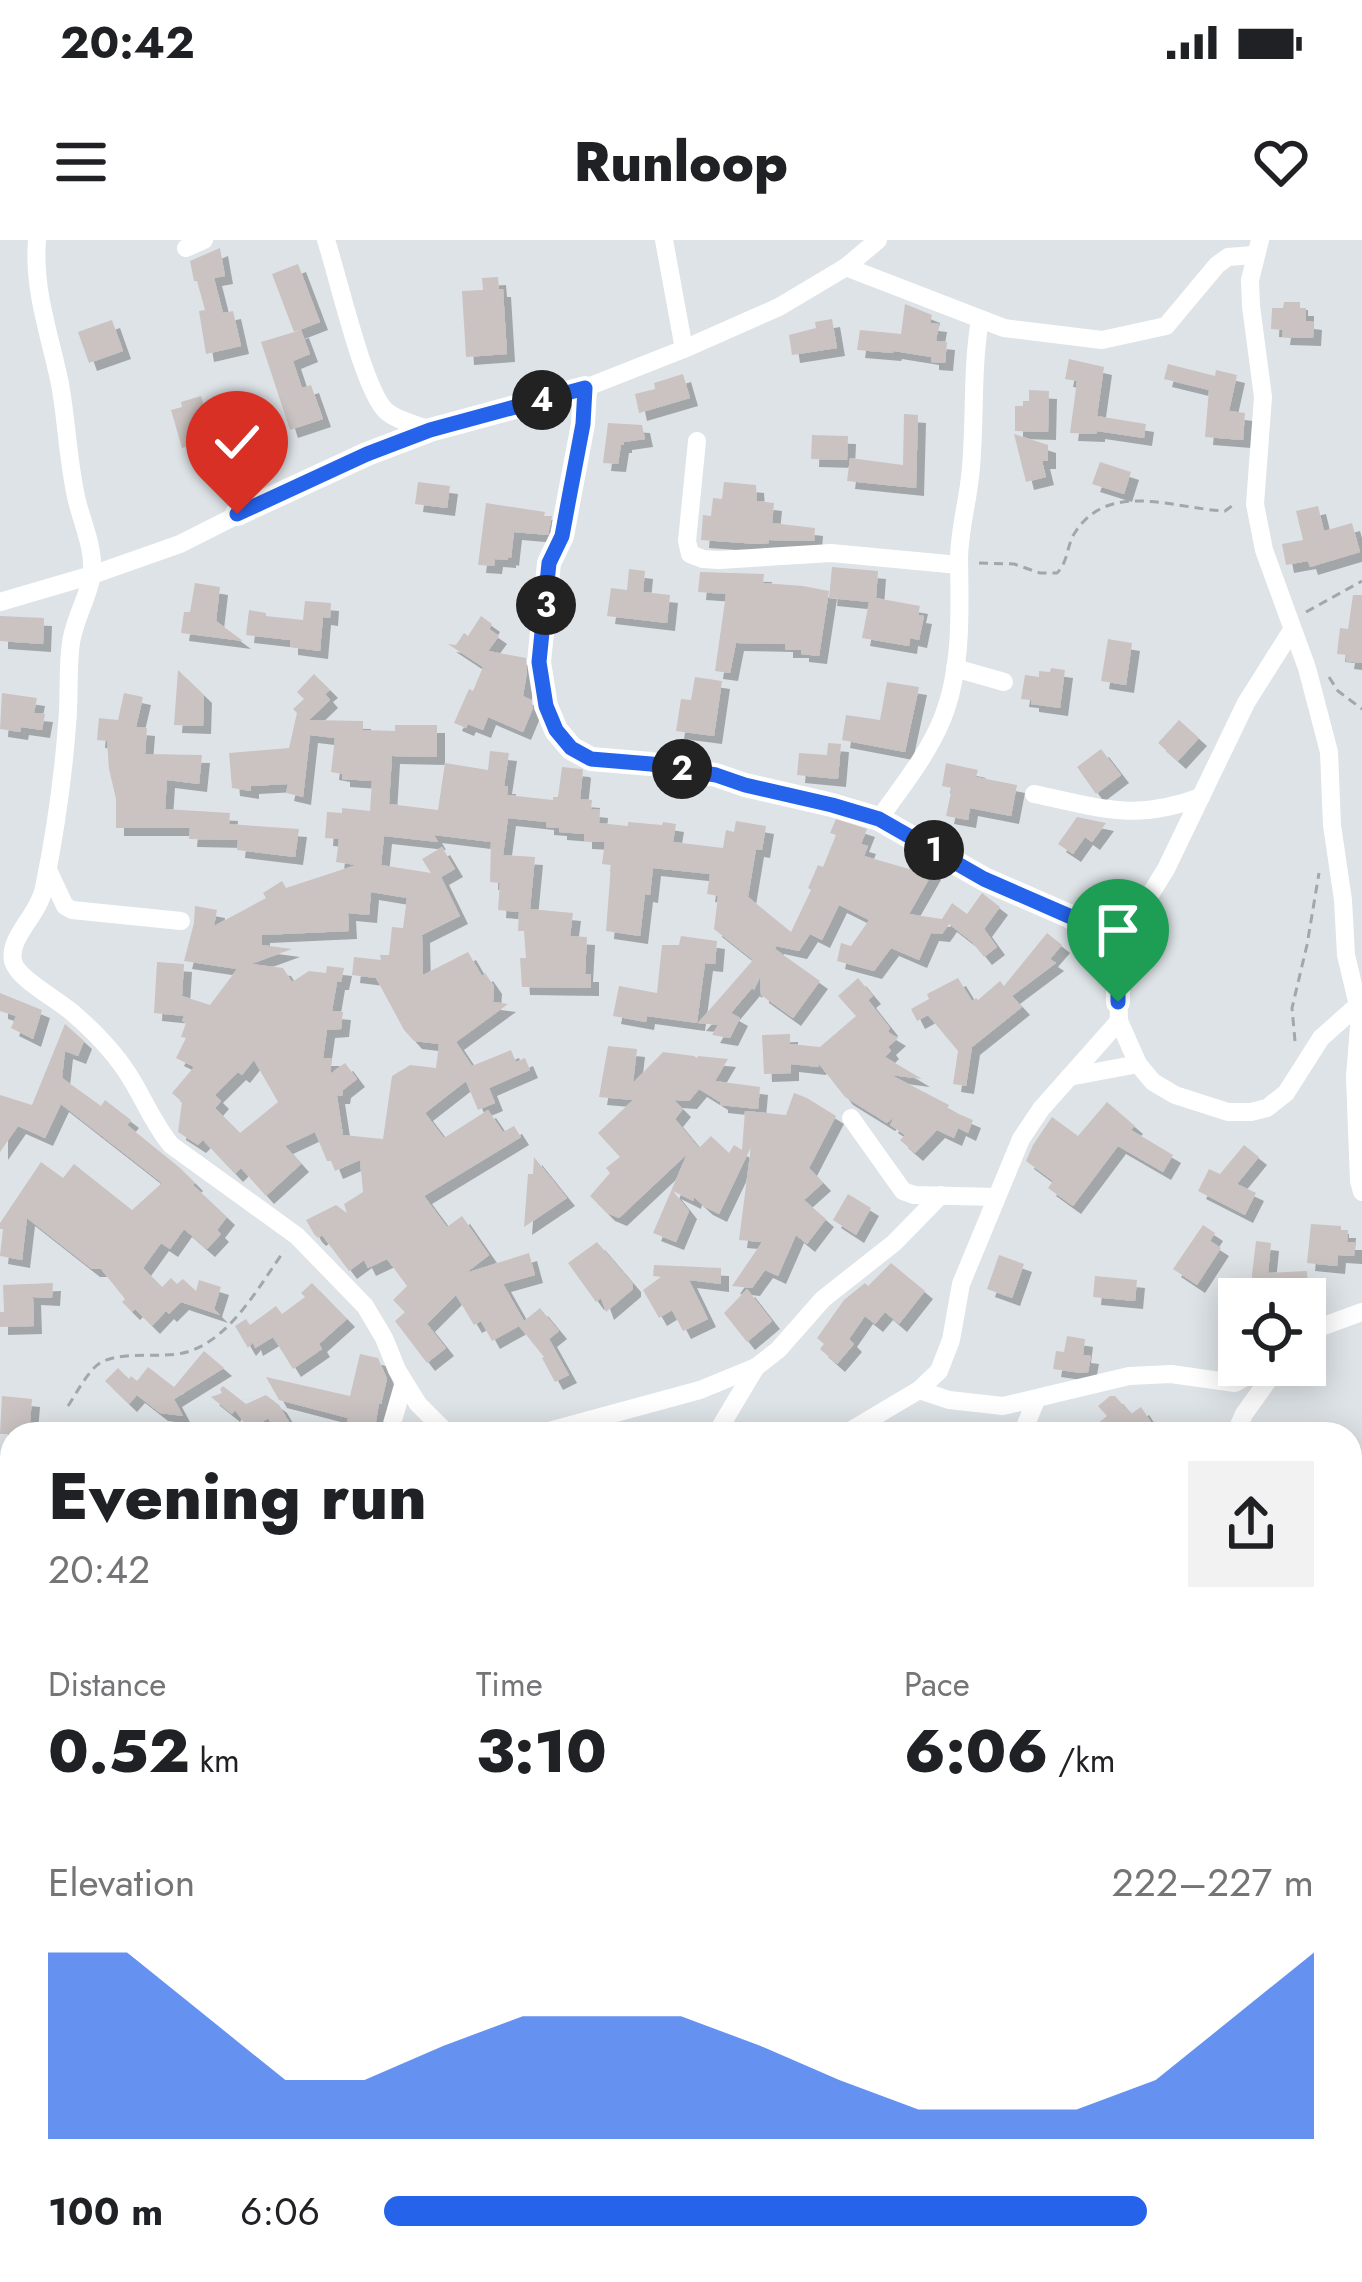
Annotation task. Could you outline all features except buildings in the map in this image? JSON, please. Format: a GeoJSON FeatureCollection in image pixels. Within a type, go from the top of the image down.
{"type":"FeatureCollection","features":[{"type":"Feature","properties":{"kind":"street"},"geometry":{"type":"LineString","coordinates":[[37,240],[40,304],[60,386],[92,575],[70,644],[67,728],[48,870],[39,909],[15,942],[16,971],[69,1009],[106,1045],[171,1145],[297,1236],[365,1306],[404,1382],[436,1422]]}},
{"type":"Feature","properties":{"kind":"street"},"geometry":{"type":"LineString","coordinates":[[326,240],[376,398],[397,418],[430,430]]}},
{"type":"Feature","properties":{"kind":"street"},"geometry":{"type":"LineString","coordinates":[[664,240],[684,349]]}},
{"type":"Feature","properties":{"kind":"street"},"geometry":{"type":"LineString","coordinates":[[0,602],[180,544],[289,489],[430,430],[585,388],[684,349],[779,307],[847,267],[878,240]]}},
{"type":"Feature","properties":{"kind":"street"},"geometry":{"type":"LineString","coordinates":[[847,267],[980,320],[1031,333],[1102,340],[1166,326],[1217,265],[1257,248],[1250,280],[1251,306],[1263,397],[1255,504],[1264,550],[1307,668],[1329,752],[1346,956],[1360,1010],[1355,1077],[1362,1192]]}},
{"type":"Feature","properties":{"kind":"street"},"geometry":{"type":"LineString","coordinates":[[879,819],[928,750],[944,715],[955,668],[980,320]]}},
{"type":"Feature","properties":{"kind":"street"},"geometry":{"type":"LineString","coordinates":[[585,388],[562,536],[549,563],[539,662],[546,706],[556,730],[571,748],[591,759],[716,775],[879,819],[984,879],[1069,916],[1101,936],[1126,961]]}},
{"type":"Feature","properties":{"kind":"street"},"geometry":{"type":"LineString","coordinates":[[698,441],[687,541],[690,554],[719,560],[831,554],[959,567]]}},
{"type":"Feature","properties":{"kind":"street"},"geometry":{"type":"LineString","coordinates":[[1291,626],[1246,703],[1150,896],[1118,987],[1119,1021],[1138,1064],[1153,1082],[1175,1095],[1228,1112],[1267,1108],[1286,1094],[1321,1039],[1360,1010]]}},
{"type":"Feature","properties":{"kind":"street"},"geometry":{"type":"LineString","coordinates":[[955,668],[1004,682]]}},
{"type":"Feature","properties":{"kind":"street"},"geometry":{"type":"LineString","coordinates":[[1034,794],[1143,813],[1201,797]]}},
{"type":"Feature","properties":{"kind":"street"},"geometry":{"type":"LineString","coordinates":[[48,870],[65,906],[72,910],[181,921]]}},
{"type":"Feature","properties":{"kind":"street"},"geometry":{"type":"LineString","coordinates":[[865,1422],[919,1390],[939,1371],[951,1340],[961,1284],[1021,1139],[1041,1109],[1119,1021]]}},
{"type":"Feature","properties":{"kind":"street"},"geometry":{"type":"LineString","coordinates":[[1069,1077],[1138,1064]]}},
{"type":"Feature","properties":{"kind":"street"},"geometry":{"type":"LineString","coordinates":[[851,1118],[902,1191],[914,1196],[997,1197]]}},
{"type":"Feature","properties":{"kind":"street"},"geometry":{"type":"LineString","coordinates":[[582,1422],[700,1390],[756,1366],[778,1350],[823,1299],[893,1243],[941,1196]]}},
{"type":"Feature","properties":{"kind":"street"},"geometry":{"type":"LineString","coordinates":[[1326,1325],[1362,1312]]}},
{"type":"Feature","properties":{"kind":"street"},"geometry":{"type":"LineString","coordinates":[[723,1422],[756,1366]]}},
{"type":"Feature","properties":{"kind":"street"},"geometry":{"type":"LineString","coordinates":[[919,1390],[949,1400],[1003,1406],[1129,1376],[1171,1374],[1218,1381]]}},
{"type":"Feature","properties":{"kind":"street"},"geometry":{"type":"LineString","coordinates":[[392,1422],[404,1382]]}},
{"type":"Feature","properties":{"kind":"street"},"geometry":{"type":"LineString","coordinates":[[1240,1422],[1264,1386]]}},
{"type":"Feature","properties":{"kind":"street"},"geometry":{"type":"LineString","coordinates":[[1027,1422],[1036,1400]]}},
{"type":"Feature","properties":{"kind":"path"},"geometry":{"type":"LineString","coordinates":[[959,567],[982,562],[1014,564],[1057,574],[1073,535],[1089,515],[1110,503],[1138,500],[1225,511],[1256,478]]}},
{"type":"Feature","properties":{"kind":"path"},"geometry":{"type":"LineString","coordinates":[[1291,626],[1362,580]]}},
{"type":"Feature","properties":{"kind":"path"},"geometry":{"type":"LineString","coordinates":[[1299,1073],[1292,1008],[1320,866]]}},
{"type":"Feature","properties":{"kind":"path"},"geometry":{"type":"LineString","coordinates":[[68,1406],[99,1362],[186,1353],[208,1342],[260,1286],[297,1236]]}},
{"type":"Feature","properties":{"kind":"route"},"geometry":{"type":"LineString","coordinates":[[237,514],[430,430],[585,388],[562,536],[549,563],[539,662],[546,706],[556,730],[571,748],[591,759],[716,775],[879,819],[984,879],[1069,916],[1101,936],[1126,961],[1118,1002]]}}]}
